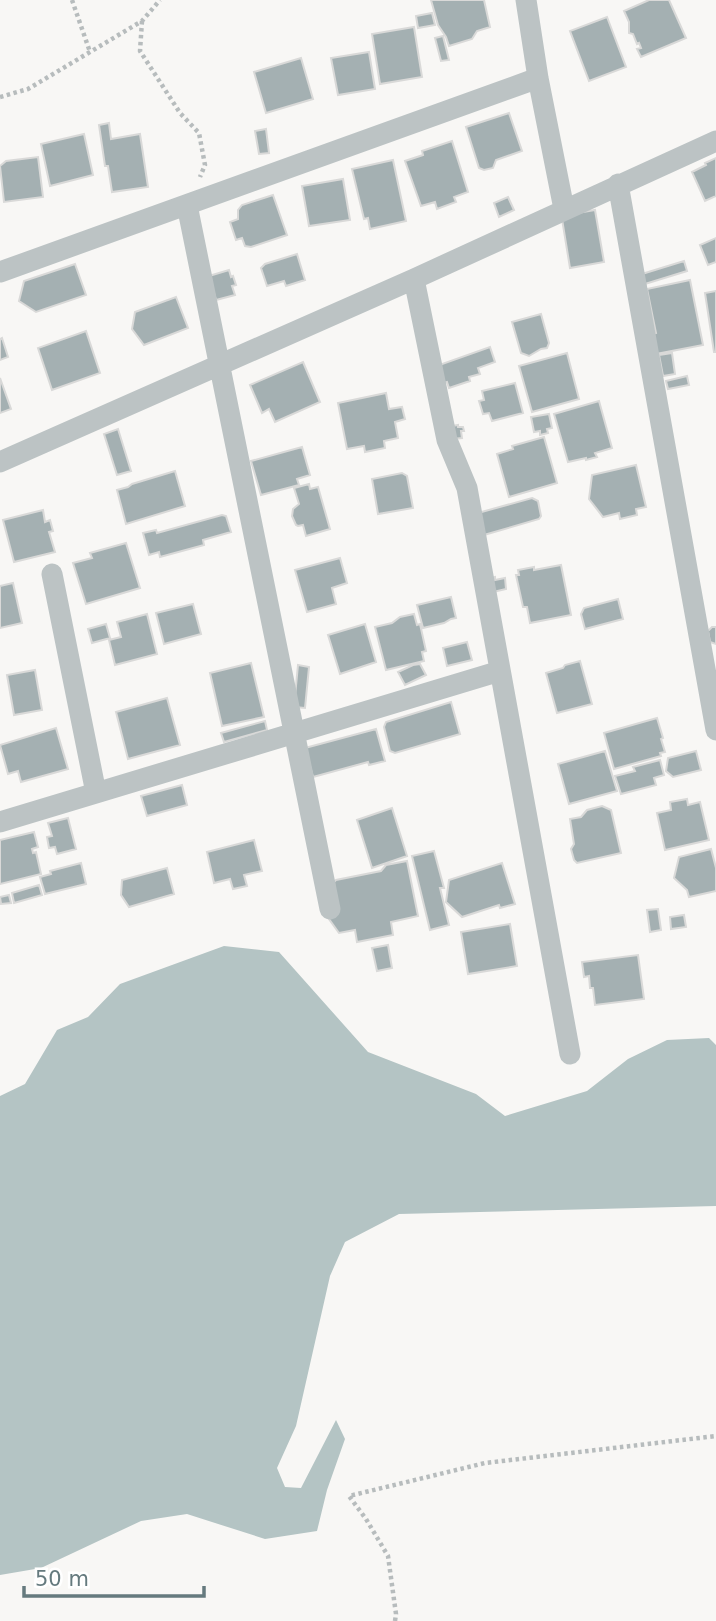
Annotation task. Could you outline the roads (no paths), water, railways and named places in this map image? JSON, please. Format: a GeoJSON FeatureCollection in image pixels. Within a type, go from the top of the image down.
{"type":"FeatureCollection","features":[{"type":"Feature","properties":{"kind":"street"},"geometry":{"type":"LineString","coordinates":[[527,0],[538,78],[564,209]]}},
{"type":"Feature","properties":{"kind":"street"},"geometry":{"type":"LineString","coordinates":[[0,272],[538,78]]}},
{"type":"Feature","properties":{"kind":"street"},"geometry":{"type":"LineString","coordinates":[[0,462],[414,279],[716,141]]}},
{"type":"Feature","properties":{"kind":"street"},"geometry":{"type":"LineString","coordinates":[[618,184],[716,730]]}},
{"type":"Feature","properties":{"kind":"street"},"geometry":{"type":"LineString","coordinates":[[187,205],[330,909]]}},
{"type":"Feature","properties":{"kind":"street"},"geometry":{"type":"LineString","coordinates":[[414,279],[447,440],[467,488],[570,1054]]}},
{"type":"Feature","properties":{"kind":"street"},"geometry":{"type":"LineString","coordinates":[[52,574],[96,793]]}},
{"type":"Feature","properties":{"kind":"street"},"geometry":{"type":"LineString","coordinates":[[0,822],[500,671]]}}]}
